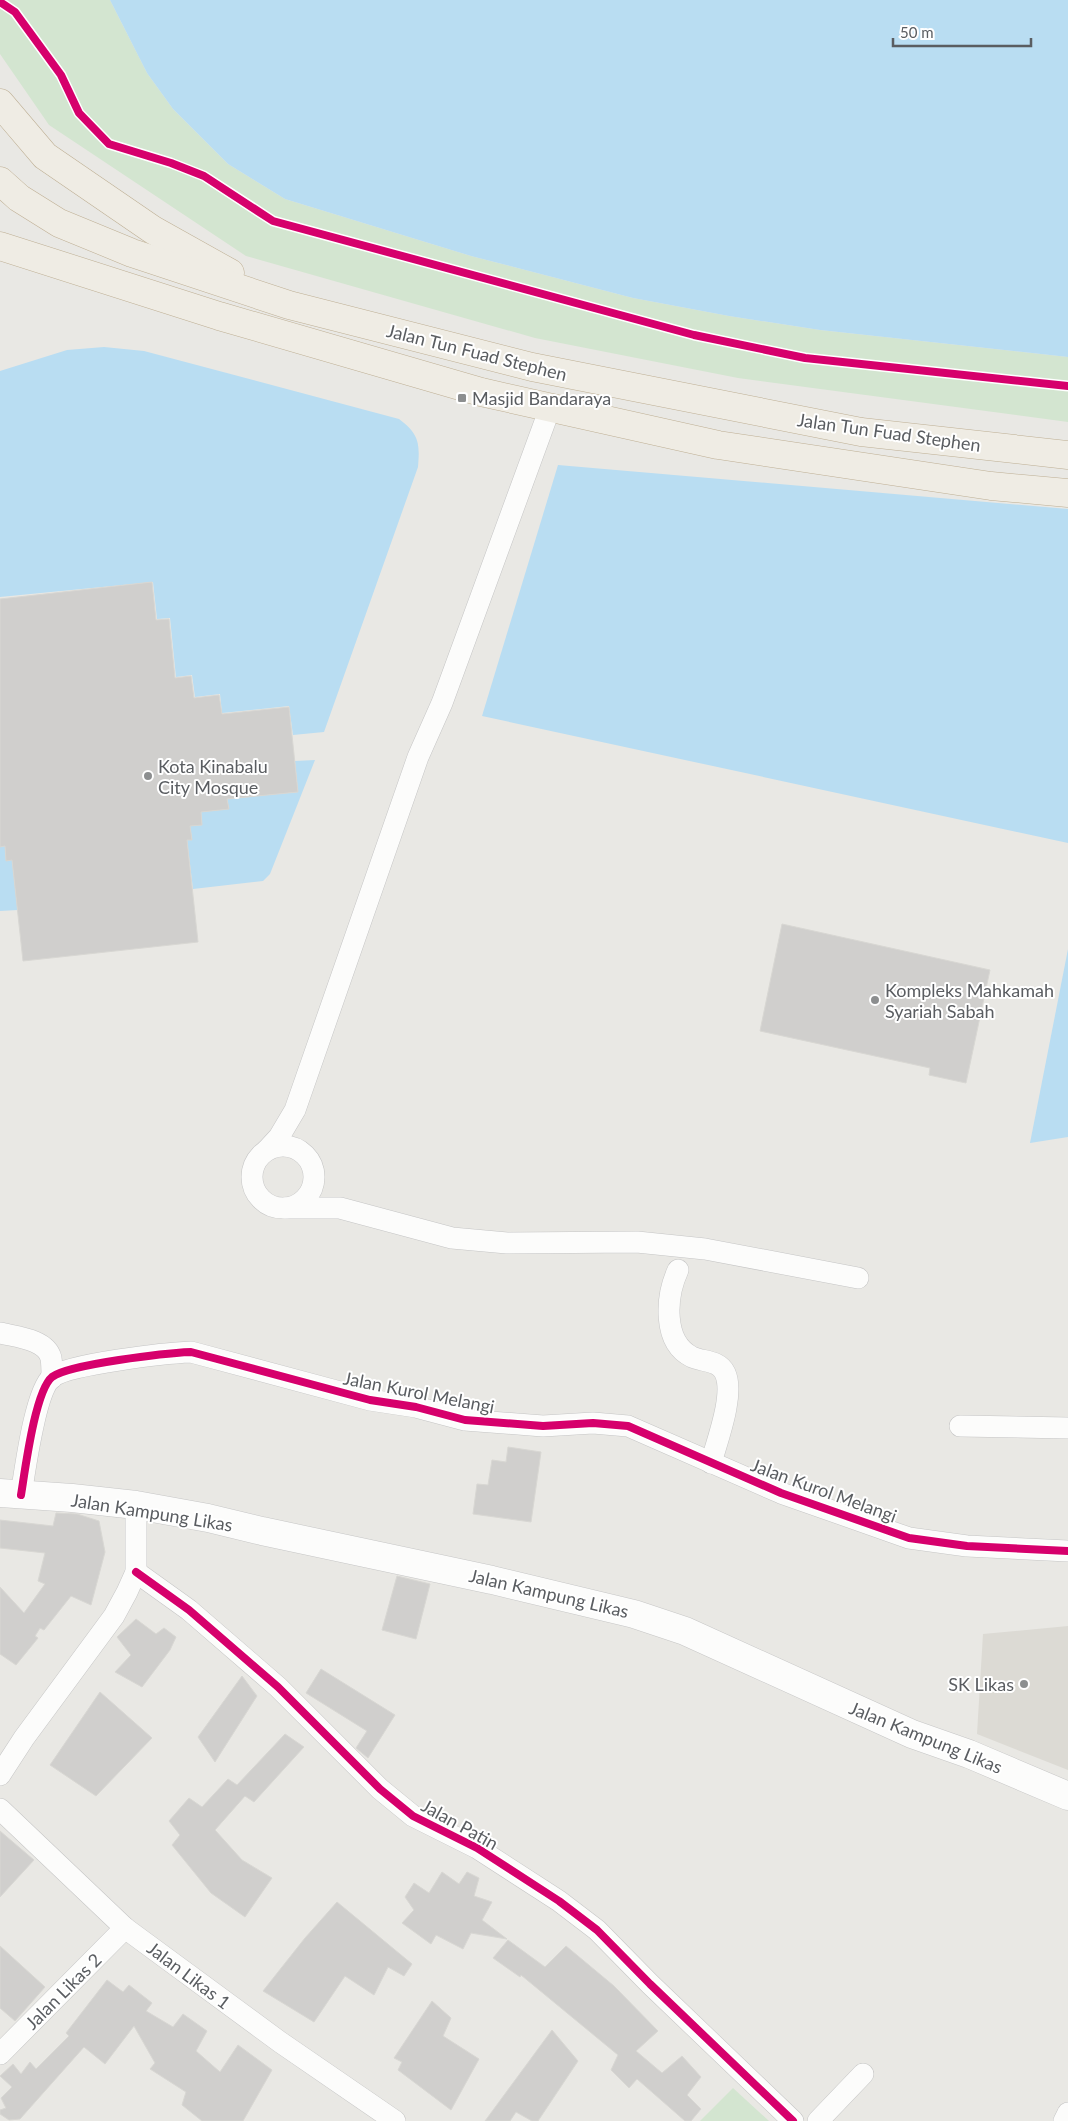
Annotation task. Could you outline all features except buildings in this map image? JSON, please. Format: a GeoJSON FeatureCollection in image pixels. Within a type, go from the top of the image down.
{"type":"FeatureCollection","features":[{"type":"Feature","properties":{"kind":"highway"},"geometry":{"type":"LineString","coordinates":[[0,103],[46,156],[100,195],[153,230],[289,305]]}},
{"type":"Feature","properties":{"kind":"highway","name":"Jalan Tun Fuad Stephen"},"geometry":{"type":"LineString","coordinates":[[0,181],[19,198],[59,223],[132,253],[289,305],[532,367],[861,432],[1068,455]]}},
{"type":"Feature","properties":{"kind":"highway","name":"Jalan Tun Fuad Stephen"},"geometry":{"type":"LineString","coordinates":[[0,246],[303,341],[456,385],[550,408],[718,445],[991,486],[1068,493]]}},
{"type":"Feature","properties":{"kind":"highway"},"geometry":{"type":"LineString","coordinates":[[0,262],[44,276],[95,276]]}},
{"type":"Feature","properties":{"kind":"main road","name":"Jalan Kampung Likas"},"geometry":{"type":"LineString","coordinates":[[10,1494],[136,1506],[208,1518],[422,1564],[634,1614],[685,1631],[912,1734],[969,1754],[1068,1796]]}},
{"type":"Feature","properties":{"kind":"street"},"geometry":{"type":"LineString","coordinates":[[550,408],[442,704],[418,757],[295,1110],[279,1137],[259,1157],[254,1166],[253,1186],[265,1202],[275,1207],[340,1208],[452,1238],[515,1243],[637,1242],[705,1249],[858,1278]]}},
{"type":"Feature","properties":{"kind":"street"},"geometry":{"type":"LineString","coordinates":[[295,1110],[297,1135],[309,1164],[327,1196],[340,1208]]}},
{"type":"Feature","properties":{"kind":"street"},"geometry":{"type":"LineString","coordinates":[[267,1150],[287,1146],[296,1149],[309,1164],[310,1192],[299,1203],[285,1208]]}},
{"type":"Feature","properties":{"kind":"street"},"geometry":{"type":"LineString","coordinates":[[678,1270],[670,1292],[672,1334],[681,1348],[692,1357],[713,1362],[725,1374],[729,1398],[711,1463]]}},
{"type":"Feature","properties":{"kind":"street"},"geometry":{"type":"LineString","coordinates":[[0,1333],[40,1344],[51,1357],[52,1378],[46,1387],[29,1443],[10,1494]]}},
{"type":"Feature","properties":{"kind":"street","name":"Jalan Kurol Melangi"},"geometry":{"type":"LineString","coordinates":[[52,1378],[63,1373],[92,1366],[168,1353],[191,1352],[370,1400],[416,1407],[465,1420],[543,1426],[593,1423],[628,1426],[711,1463],[815,1505],[909,1538],[967,1546],[1068,1550]]}},
{"type":"Feature","properties":{"kind":"street"},"geometry":{"type":"LineString","coordinates":[[960,1426],[1068,1428]]}},
{"type":"Feature","properties":{"kind":"street"},"geometry":{"type":"LineString","coordinates":[[0,1775],[24,1738],[114,1616],[127,1592],[136,1572],[136,1506]]}},
{"type":"Feature","properties":{"kind":"street","name":"Jalan Patin"},"geometry":{"type":"LineString","coordinates":[[136,1572],[183,1606],[278,1687],[380,1789],[413,1816],[477,1848],[559,1901],[597,1930],[650,1984],[793,2121]]}},
{"type":"Feature","properties":{"kind":"street","name":"Jalan Likas 1"},"geometry":{"type":"LineString","coordinates":[[0,1809],[125,1928],[280,2042],[395,2121]]}},
{"type":"Feature","properties":{"kind":"street","name":"Jalan Likas 2"},"geometry":{"type":"LineString","coordinates":[[0,2054],[125,1928]]}},
{"type":"Feature","properties":{"kind":"street"},"geometry":{"type":"LineString","coordinates":[[818,2121],[863,2074]]}},
{"type":"Feature","properties":{"kind":"street"},"geometry":{"type":"LineString","coordinates":[[1064,2121],[1068,2113]]}},
{"type":"Feature","properties":{"kind":"shaded area","name":"SK Likas"},"geometry":{"type":"Polygon","coordinates":[[[1068,1626],[1068,1770],[977,1734],[983,1634],[1068,1626]]]}},
{"type":"Feature","properties":{"kind":"green space"},"geometry":{"type":"Polygon","coordinates":[[[0,0],[110,0],[147,73],[173,109],[228,164],[285,199],[471,256],[633,298],[729,316],[820,330],[1068,357],[1068,422],[738,378],[535,338],[246,256],[49,125],[0,54],[0,0]]]}},
{"type":"Feature","properties":{"kind":"green space"},"geometry":{"type":"Polygon","coordinates":[[[733,2088],[769,2121],[700,2121],[733,2088]]]}},
{"type":"Feature","properties":{"kind":"water"},"geometry":{"type":"Polygon","coordinates":[[[110,0],[1068,0],[1068,357],[820,330],[729,316],[633,298],[471,256],[285,199],[228,164],[173,109],[147,73],[110,0]]]}},
{"type":"Feature","properties":{"kind":"water"},"geometry":{"type":"Polygon","coordinates":[[[104,347],[144,351],[399,419],[414,434],[419,451],[418,467],[324,732],[293,735],[289,706],[222,713],[220,694],[195,697],[192,675],[176,677],[170,618],[157,619],[153,582],[0,597],[0,371],[67,350],[104,347]]]}},
{"type":"Feature","properties":{"kind":"water"},"geometry":{"type":"Polygon","coordinates":[[[558,465],[1068,509],[1068,843],[482,716],[558,465]]]}},
{"type":"Feature","properties":{"kind":"water"},"geometry":{"type":"Polygon","coordinates":[[[315,760],[270,874],[263,881],[193,889],[187,840],[192,839],[190,826],[202,825],[201,812],[229,809],[227,799],[298,792],[295,761],[315,760]]]}},
{"type":"Feature","properties":{"kind":"water"},"geometry":{"type":"Polygon","coordinates":[[[5,846],[6,860],[12,860],[18,910],[0,911],[0,847],[5,846]]]}},
{"type":"Feature","properties":{"kind":"water"},"geometry":{"type":"Polygon","coordinates":[[[1068,949],[1068,1137],[1030,1143],[1068,949]]]}},
{"type":"Feature","properties":{"kind":"cycle path"},"geometry":{"type":"LineString","coordinates":[[0,2],[15,12],[61,75],[79,113],[109,144],[171,163],[204,176],[273,221],[694,335],[805,358],[1068,386]]}},
{"type":"Feature","properties":{"kind":"cycle path"},"geometry":{"type":"LineString","coordinates":[[21,1495],[36,1414],[46,1385],[52,1377],[62,1372],[97,1364],[162,1354],[191,1352],[370,1400],[416,1407],[465,1420],[543,1426],[593,1423],[628,1426],[781,1493],[909,1538],[967,1546],[1068,1551]]}},
{"type":"Feature","properties":{"kind":"cycle path"},"geometry":{"type":"LineString","coordinates":[[136,1572],[189,1610],[278,1687],[380,1789],[413,1816],[477,1848],[559,1901],[597,1930],[650,1984],[793,2121]]}},
{"type":"Feature","properties":{"kind":"place","name":"Masjid Bandaraya"},"geometry":{"type":"Point","coordinates":[462,398]}},
{"type":"Feature","properties":{"kind":"place","name":"Kota Kinabalu City Mosque"},"geometry":{"type":"Point","coordinates":[148,776]}},
{"type":"Feature","properties":{"kind":"place","name":"Kompleks Mahkamah Syariah Sabah"},"geometry":{"type":"Point","coordinates":[875,1000]}},
{"type":"Feature","properties":{"kind":"place","name":"SK Likas"},"geometry":{"type":"Point","coordinates":[1024,1684]}}]}
